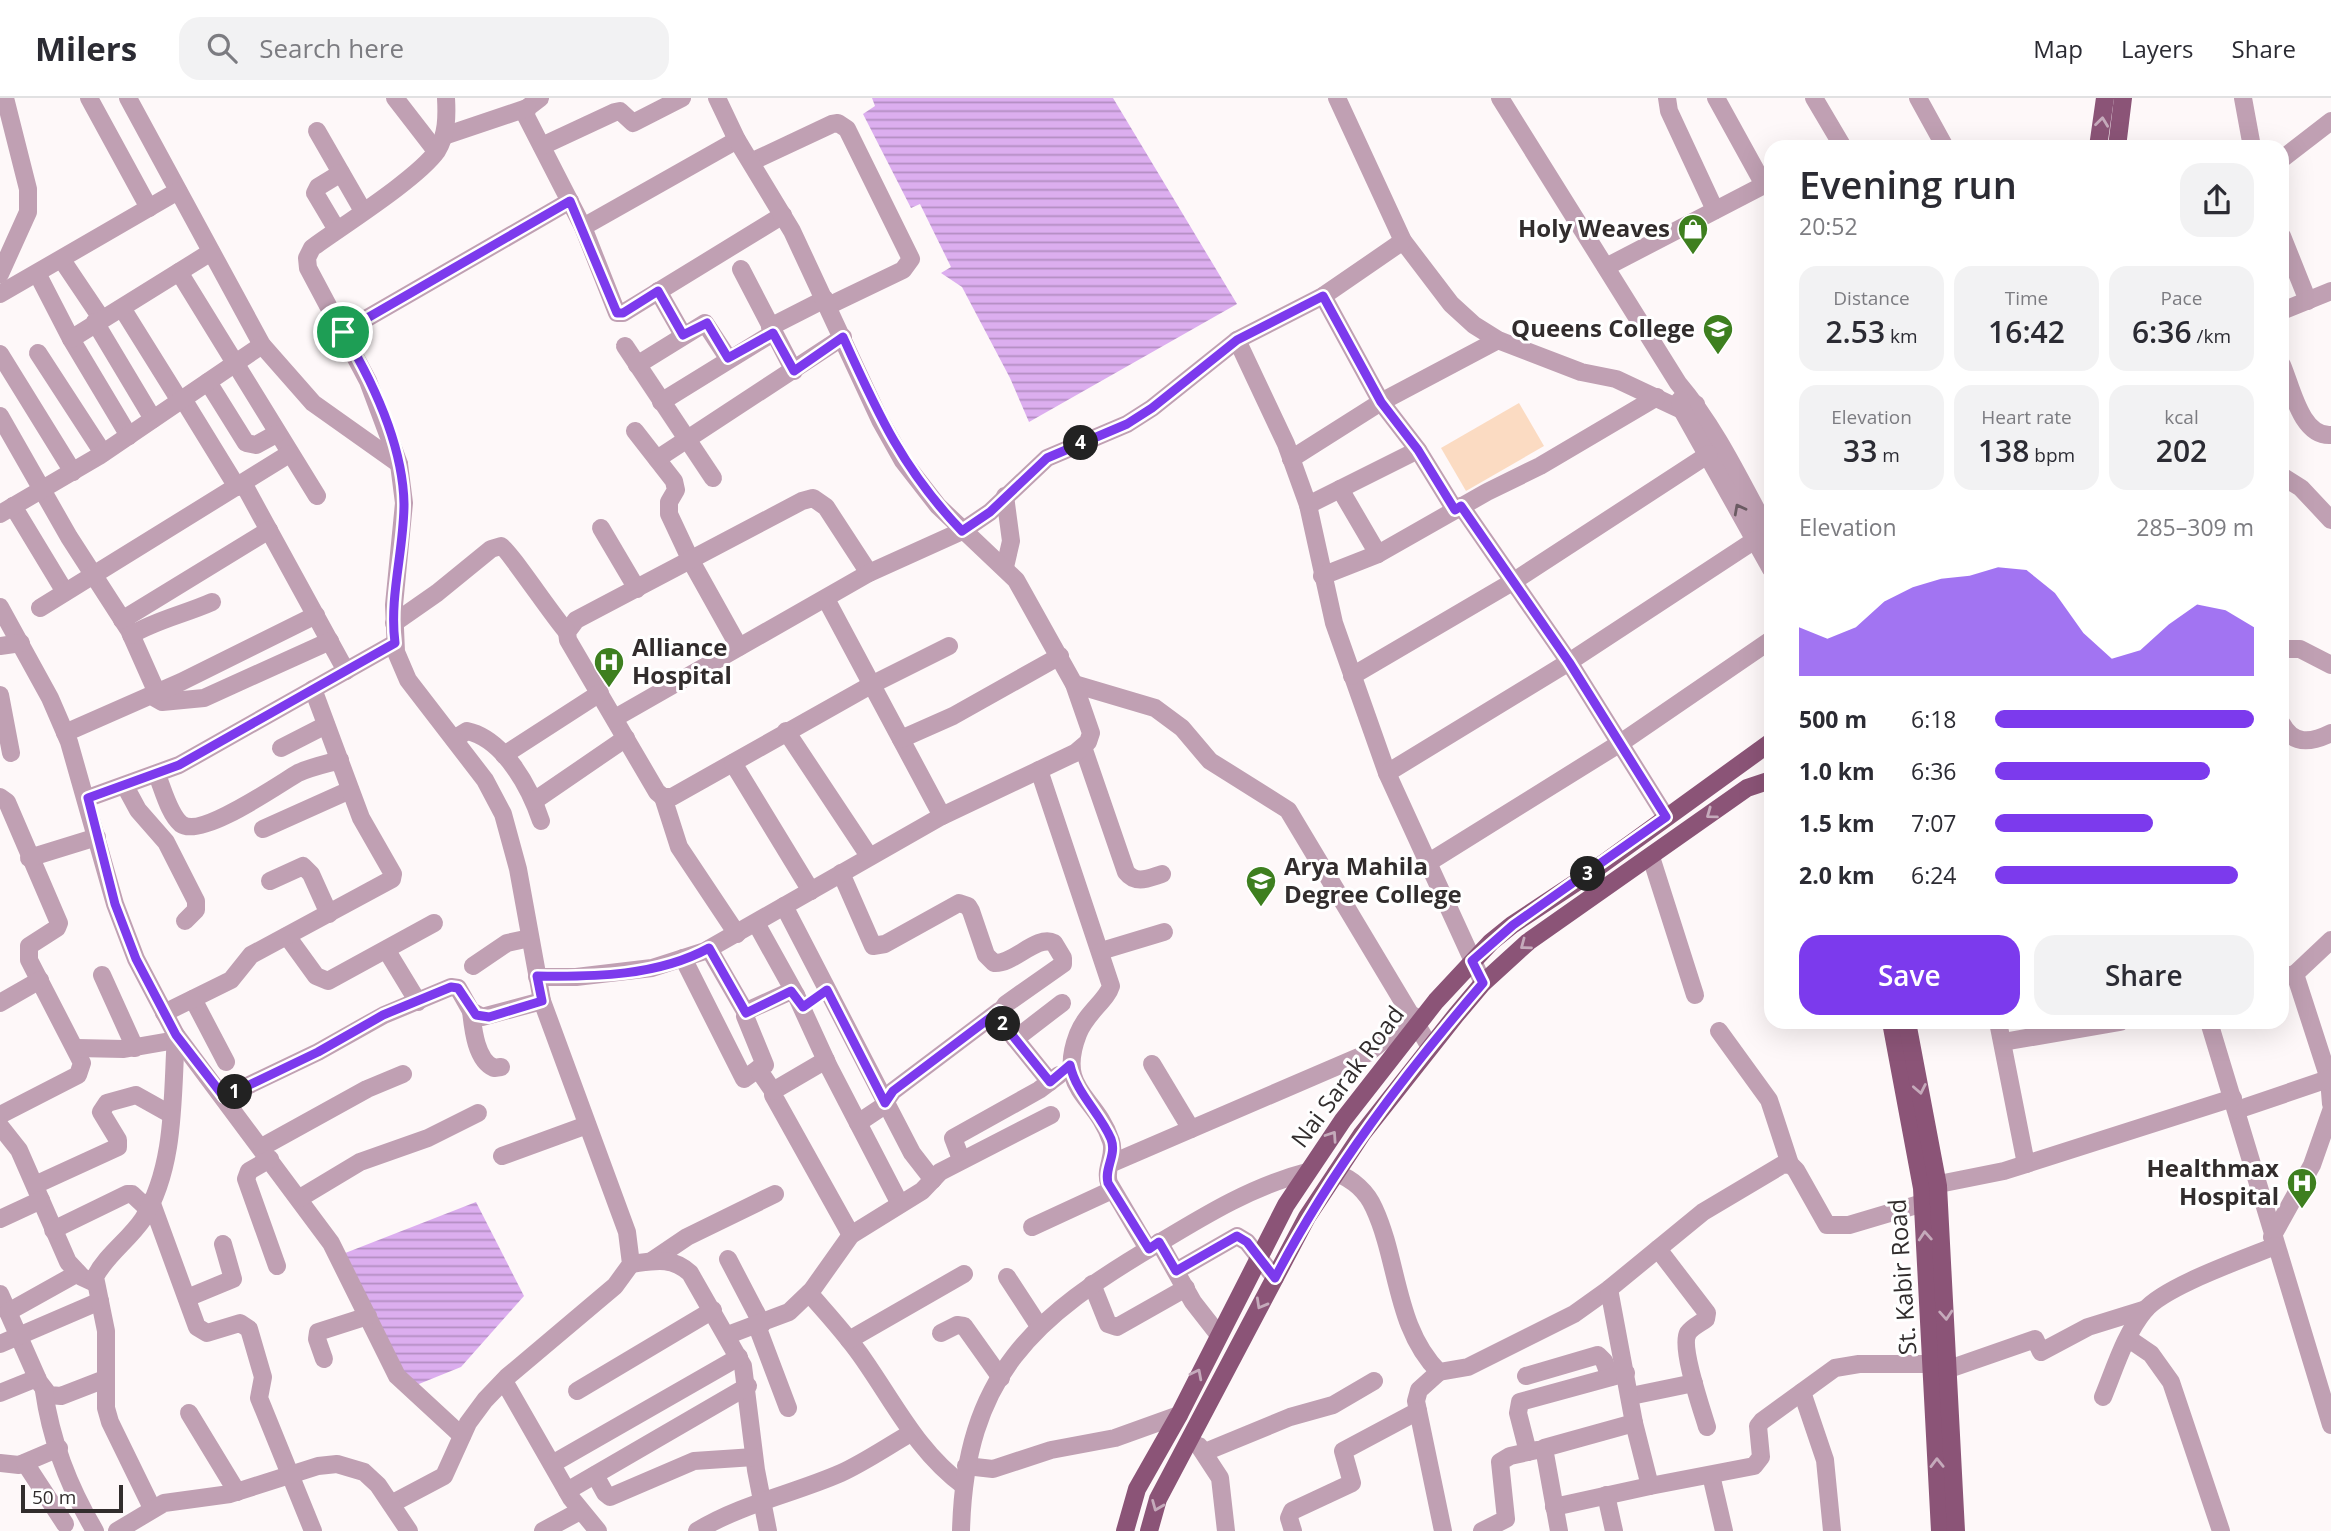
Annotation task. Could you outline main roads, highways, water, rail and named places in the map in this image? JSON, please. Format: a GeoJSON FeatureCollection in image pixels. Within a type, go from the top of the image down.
{"type":"FeatureCollection","features":[{"type":"Feature","properties":{"kind":"main road"},"geometry":{"type":"LineString","coordinates":[[2099,140],[2105,98]]}},
{"type":"Feature","properties":{"kind":"main road"},"geometry":{"type":"LineString","coordinates":[[2118,140],[2123,98]]}},
{"type":"Feature","properties":{"kind":"main road","name":"Nai Sarak Road"},"geometry":{"type":"LineString","coordinates":[[1125,1531],[1137,1489],[1179,1415],[1217,1334],[1258,1257],[1307,1172],[1416,1020],[1472,961],[1513,925],[1764,747]]}},
{"type":"Feature","properties":{"kind":"main road","name":"Nai Sarak Road"},"geometry":{"type":"LineString","coordinates":[[1149,1531],[1158,1499],[1193,1438],[1307,1217],[1380,1111],[1430,1046],[1483,983],[1528,942],[1747,788],[1764,782]]}},
{"type":"Feature","properties":{"kind":"main road","name":"St. Kabir Road"},"geometry":{"type":"LineString","coordinates":[[1892,1029],[1927,1192]]}},
{"type":"Feature","properties":{"kind":"main road","name":"St. Kabir Road"},"geometry":{"type":"LineString","coordinates":[[1908,1029],[1927,1192],[1956,1531]]}},
{"type":"Feature","properties":{"kind":"main road"},"geometry":{"type":"LineString","coordinates":[[1361,1096],[1380,1111]]}},
{"type":"Feature","properties":{"kind":"main road","name":"St. Kabir Road"},"geometry":{"type":"LineString","coordinates":[[1940,1531],[1941,1366]]}},
{"type":"Feature","properties":{"kind":"place","name":"Holy Weaves"},"geometry":{"type":"Point","coordinates":[1693,256]}},
{"type":"Feature","properties":{"kind":"place","name":"Queens College"},"geometry":{"type":"Point","coordinates":[1718,356]}},
{"type":"Feature","properties":{"kind":"place","name":"Alliance Hospital"},"geometry":{"type":"Point","coordinates":[609,689]}},
{"type":"Feature","properties":{"kind":"place","name":"Arya Mahila Degree College"},"geometry":{"type":"Point","coordinates":[1261,908]}},
{"type":"Feature","properties":{"kind":"place","name":"Healthmax Hospital"},"geometry":{"type":"Point","coordinates":[2302,1210]}}]}
